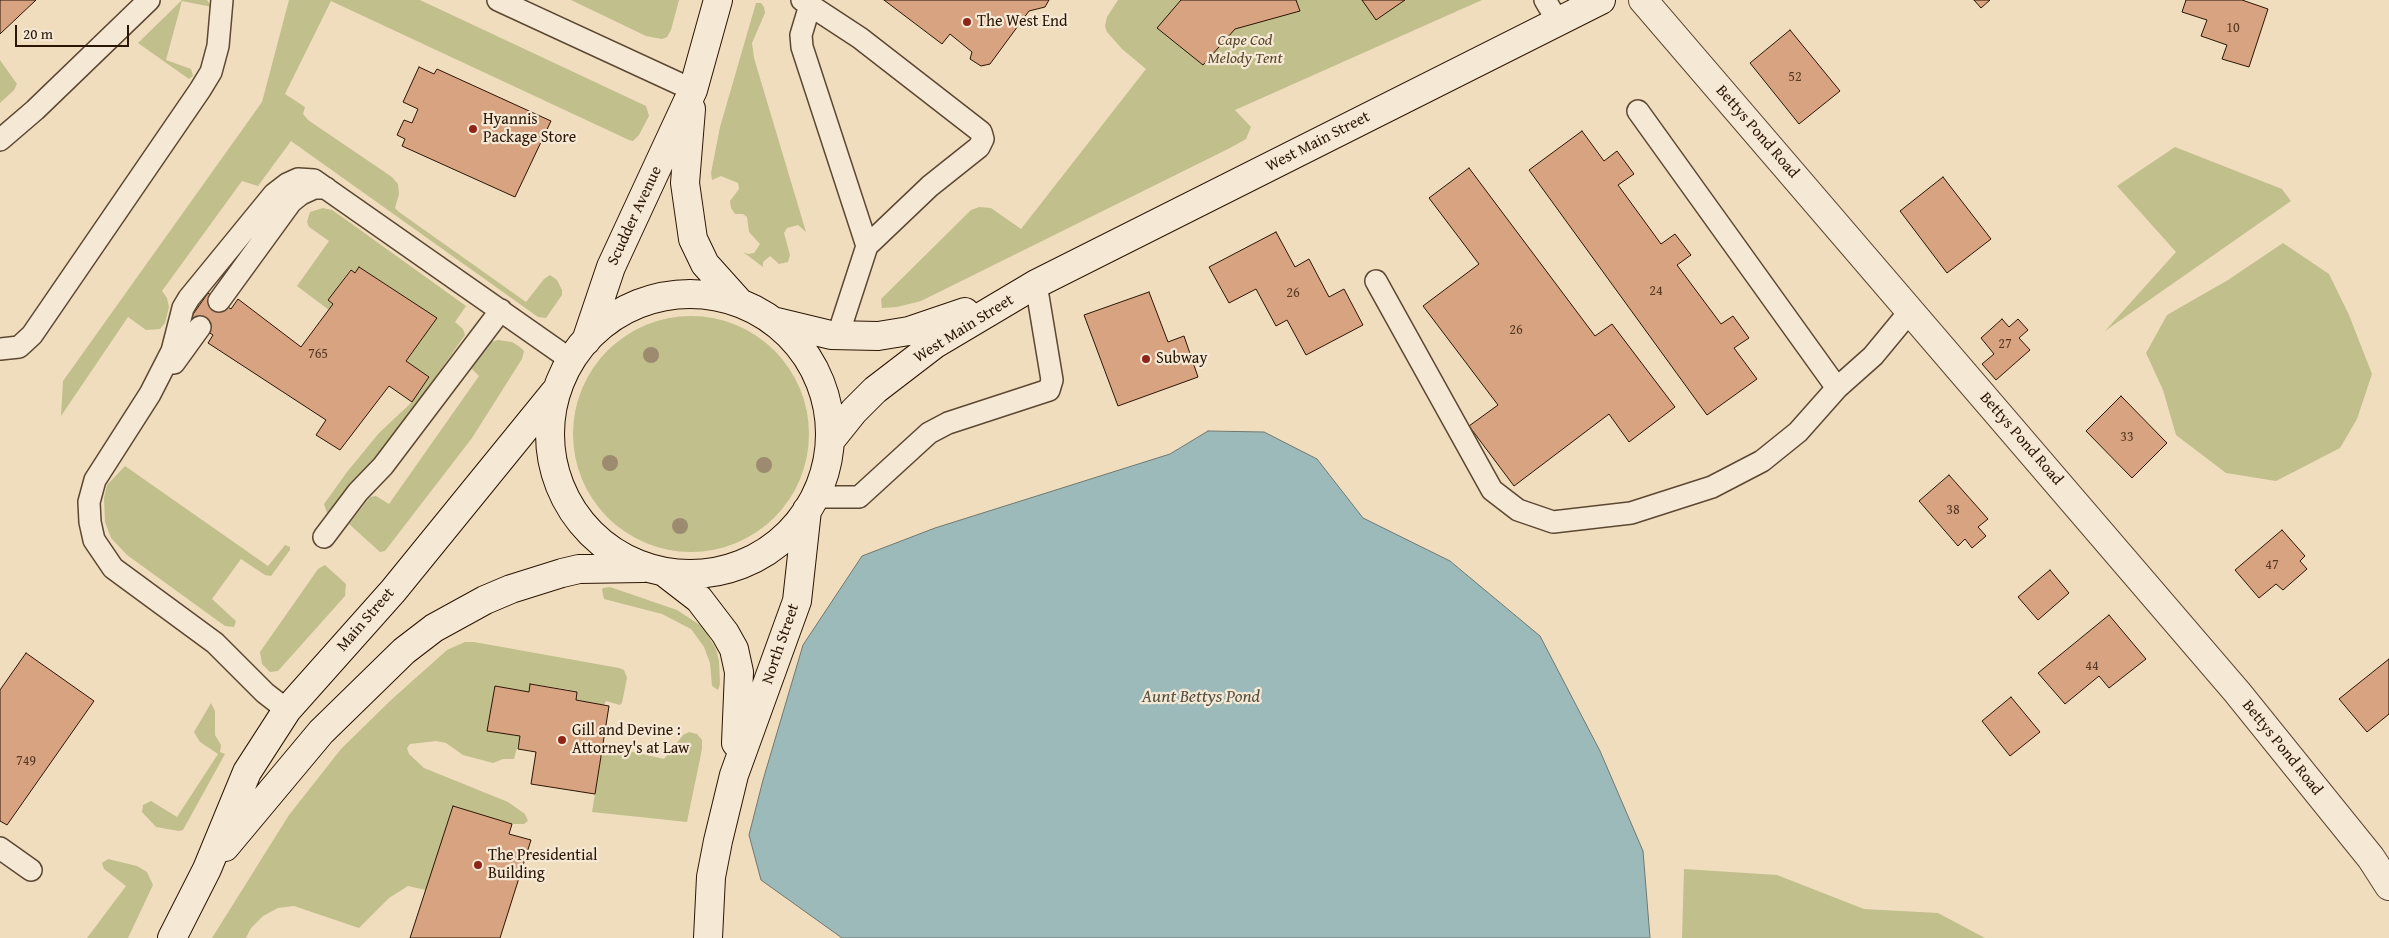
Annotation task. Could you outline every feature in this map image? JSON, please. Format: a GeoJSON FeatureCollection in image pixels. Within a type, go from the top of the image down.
{"type":"FeatureCollection","features":[{"type":"Feature","properties":{"kind":"main road","name":"Scudder Avenue"},"geometry":{"type":"LineString","coordinates":[[578,352],[611,267],[693,90],[718,0]]}},
{"type":"Feature","properties":{"kind":"main road","name":"West Main Street"},"geometry":{"type":"LineString","coordinates":[[830,441],[854,411],[875,390],[928,350],[1036,284],[1552,11],[1601,0]]}},
{"type":"Feature","properties":{"kind":"main road","name":"Bettys Pond Road"},"geometry":{"type":"LineString","coordinates":[[1643,0],[2237,692],[2371,858],[2389,886]]}},
{"type":"Feature","properties":{"kind":"main road","name":"Scudder Avenue"},"geometry":{"type":"LineString","coordinates":[[693,90],[684,183],[693,239],[705,264],[740,303]]}},
{"type":"Feature","properties":{"kind":"main road","name":"West Main Street"},"geometry":{"type":"LineString","coordinates":[[773,321],[838,335],[878,336],[909,331],[940,322],[1036,284]]}},
{"type":"Feature","properties":{"kind":"main road"},"geometry":{"type":"LineString","coordinates":[[656,570],[607,548],[581,522],[565,498],[556,477],[550,441],[551,412],[557,390],[578,352],[606,322],[619,313],[642,302],[666,296],[691,294],[716,296],[740,303],[773,321],[793,339],[810,361],[824,395],[828,413],[830,441],[826,465],[811,503]]}},
{"type":"Feature","properties":{"kind":"main road","name":"Main Street"},"geometry":{"type":"LineString","coordinates":[[172,938],[207,869],[246,772],[287,710],[393,591],[557,390]]}},
{"type":"Feature","properties":{"kind":"main road","name":"Main Street"},"geometry":{"type":"LineString","coordinates":[[207,869],[321,732],[404,651],[434,628],[484,600],[511,589],[579,569],[656,570],[697,574],[729,568],[760,555],[786,535],[811,503]]}},
{"type":"Feature","properties":{"kind":"main road","name":"North Street"},"geometry":{"type":"LineString","coordinates":[[708,938],[711,877],[734,775],[797,601],[811,503]]}},
{"type":"Feature","properties":{"kind":"main road","name":"North Street"},"geometry":{"type":"LineString","coordinates":[[656,570],[699,599],[725,633],[734,649],[739,672],[739,687],[734,775]]}},
{"type":"Feature","properties":{"kind":"lane"},"geometry":{"type":"LineString","coordinates":[[0,140],[36,110],[149,0]]}},
{"type":"Feature","properties":{"kind":"lane"},"geometry":{"type":"LineString","coordinates":[[0,349],[19,347],[32,335],[200,90],[211,72],[218,46],[222,0]]}},
{"type":"Feature","properties":{"kind":"lane"},"geometry":{"type":"LineString","coordinates":[[498,0],[693,90]]}},
{"type":"Feature","properties":{"kind":"lane"},"geometry":{"type":"LineString","coordinates":[[838,335],[867,246],[930,186],[979,146],[983,139],[981,132],[860,38],[806,2],[801,35],[802,47],[867,246]]}},
{"type":"Feature","properties":{"kind":"lane"},"geometry":{"type":"LineString","coordinates":[[1638,111],[1837,388]]}},
{"type":"Feature","properties":{"kind":"lane"},"geometry":{"type":"LineString","coordinates":[[150,394],[172,351],[183,308],[189,298],[274,194],[287,184],[298,179],[314,180],[501,310],[578,352]]}},
{"type":"Feature","properties":{"kind":"lane"},"geometry":{"type":"LineString","coordinates":[[219,300],[292,202],[301,194],[314,188],[326,188]]}},
{"type":"Feature","properties":{"kind":"lane"},"geometry":{"type":"LineString","coordinates":[[1376,281],[1492,490],[1518,510],[1553,522],[1631,513],[1712,487],[1762,461],[1798,432],[1837,388],[1873,356],[1911,310]]}},
{"type":"Feature","properties":{"kind":"lane"},"geometry":{"type":"LineString","coordinates":[[811,503],[859,498],[882,479],[929,433],[942,426],[1049,390],[1052,380],[1036,284]]}},
{"type":"Feature","properties":{"kind":"lane"},"geometry":{"type":"LineString","coordinates":[[324,537],[358,492],[384,466],[501,310]]}},
{"type":"Feature","properties":{"kind":"lane"},"geometry":{"type":"LineString","coordinates":[[200,327],[150,394],[95,480],[89,502],[90,522],[94,540],[113,568],[214,643],[264,692],[287,710]]}},
{"type":"Feature","properties":{"kind":"lane"},"geometry":{"type":"LineString","coordinates":[[0,848],[31,870]]}},
{"type":"Feature","properties":{"kind":"green space"},"geometry":{"type":"Polygon","coordinates":[[[182,0],[207,0],[212,7],[182,1],[166,60],[191,69],[193,76],[189,79],[138,43],[182,0]]]}},
{"type":"Feature","properties":{"kind":"green space"},"geometry":{"type":"Polygon","coordinates":[[[289,0],[420,0],[646,106],[649,116],[639,135],[633,141],[629,140],[331,1],[285,94],[305,107],[303,114],[308,120],[392,177],[398,184],[399,194],[395,208],[399,212],[526,302],[544,279],[550,275],[557,280],[562,290],[562,295],[546,318],[538,317],[291,141],[258,186],[242,181],[162,291],[167,298],[169,307],[165,323],[160,329],[146,330],[128,317],[61,416],[63,381],[262,102],[289,0]]]}},
{"type":"Feature","properties":{"kind":"green space"},"geometry":{"type":"Polygon","coordinates":[[[571,0],[679,0],[671,30],[667,37],[662,39],[646,36],[571,0]]]}},
{"type":"Feature","properties":{"kind":"green space","name":"Cape Cod Melody Tent"},"geometry":{"type":"Polygon","coordinates":[[[1118,0],[1482,0],[1235,110],[1251,127],[1246,139],[1230,148],[921,301],[897,307],[882,308],[881,299],[971,210],[979,207],[991,208],[1021,229],[1146,69],[1122,49],[1107,32],[1105,26],[1107,17],[1118,0]]]}},
{"type":"Feature","properties":{"kind":"green space"},"geometry":{"type":"Polygon","coordinates":[[[756,3],[761,3],[765,13],[752,43],[754,58],[806,232],[798,225],[787,228],[784,233],[790,255],[788,262],[779,264],[770,256],[763,262],[763,267],[743,252],[748,254],[754,253],[760,244],[749,232],[747,217],[743,214],[735,214],[731,208],[730,201],[739,189],[738,183],[721,176],[712,180],[711,173],[720,127],[756,3]]]}},
{"type":"Feature","properties":{"kind":"green space"},"geometry":{"type":"Polygon","coordinates":[[[0,60],[17,84],[14,90],[0,103],[0,60]]]}},
{"type":"Feature","properties":{"kind":"green space"},"geometry":{"type":"Polygon","coordinates":[[[2175,147],[2282,189],[2291,201],[2105,331],[2176,252],[2117,186],[2175,147]]]}},
{"type":"Feature","properties":{"kind":"green space"},"geometry":{"type":"Polygon","coordinates":[[[323,208],[332,210],[466,306],[455,322],[463,329],[465,335],[393,438],[327,513],[324,504],[347,472],[379,433],[412,402],[429,378],[406,361],[437,318],[359,267],[355,273],[350,270],[328,300],[333,304],[329,310],[297,286],[329,241],[309,227],[307,222],[310,212],[323,208]]]}},
{"type":"Feature","properties":{"kind":"green space"},"geometry":{"type":"Polygon","coordinates":[[[2283,243],[2329,274],[2349,315],[2372,374],[2357,419],[2340,448],[2276,481],[2226,473],[2176,435],[2163,390],[2146,353],[2167,315],[2228,280],[2283,243]]]}},
{"type":"Feature","properties":{"kind":"green space"},"geometry":{"type":"Polygon","coordinates":[[[691,316],[714,318],[747,330],[766,343],[782,359],[795,378],[804,400],[809,434],[807,457],[795,490],[782,509],[766,525],[747,538],[725,547],[691,552],[668,550],[635,538],[616,525],[600,509],[587,490],[578,468],[573,434],[575,411],[587,378],[600,359],[616,343],[635,330],[657,321],[691,316]]]}},
{"type":"Feature","properties":{"kind":"green space"},"geometry":{"type":"Polygon","coordinates":[[[498,340],[512,342],[520,347],[524,351],[522,359],[472,438],[385,551],[380,552],[349,524],[370,497],[376,496],[389,504],[479,376],[472,369],[473,363],[490,342],[498,340]]]}},
{"type":"Feature","properties":{"kind":"green space"},"geometry":{"type":"Polygon","coordinates":[[[125,466],[268,566],[285,545],[290,547],[290,550],[271,576],[265,575],[241,559],[212,599],[236,621],[234,627],[225,626],[127,555],[111,538],[105,522],[104,498],[107,485],[125,466]]]}},
{"type":"Feature","properties":{"kind":"green space"},"geometry":{"type":"Polygon","coordinates":[[[325,565],[346,584],[345,596],[278,671],[270,672],[262,664],[260,652],[318,569],[325,565]]]}},
{"type":"Feature","properties":{"kind":"green space"},"geometry":{"type":"Polygon","coordinates":[[[610,587],[677,610],[703,627],[716,649],[719,661],[720,684],[718,690],[712,686],[710,663],[704,647],[691,629],[662,614],[604,599],[603,588],[610,587]]]}},
{"type":"Feature","properties":{"kind":"green space"},"geometry":{"type":"Polygon","coordinates":[[[465,642],[619,668],[624,670],[627,678],[622,703],[620,705],[606,701],[604,705],[576,700],[577,691],[531,684],[529,692],[495,686],[520,736],[514,759],[503,759],[493,763],[463,755],[446,743],[436,741],[410,744],[407,748],[409,754],[424,768],[508,802],[525,814],[528,821],[524,824],[512,824],[453,806],[426,890],[408,886],[389,898],[359,928],[294,906],[278,908],[263,916],[251,928],[246,938],[212,938],[289,815],[341,749],[391,700],[447,650],[465,642]]]}},
{"type":"Feature","properties":{"kind":"green space"},"geometry":{"type":"Polygon","coordinates":[[[211,703],[215,711],[215,735],[221,745],[220,752],[225,754],[183,830],[156,827],[142,812],[143,805],[151,801],[177,817],[218,754],[200,742],[194,732],[211,703]]]}},
{"type":"Feature","properties":{"kind":"green space"},"geometry":{"type":"Polygon","coordinates":[[[689,732],[697,734],[702,740],[702,749],[687,822],[592,812],[603,745],[664,759],[683,735],[689,732]]]}},
{"type":"Feature","properties":{"kind":"green space"},"geometry":{"type":"Polygon","coordinates":[[[108,859],[137,866],[147,872],[153,885],[128,938],[87,938],[126,886],[104,869],[102,863],[108,859]]]}},
{"type":"Feature","properties":{"kind":"green space"},"geometry":{"type":"Polygon","coordinates":[[[1684,869],[1777,875],[1864,909],[1938,913],[1985,938],[1682,938],[1684,869]]]}},
{"type":"Feature","properties":{"kind":"water","name":"Aunt Bettys Pond"},"geometry":{"type":"Polygon","coordinates":[[[1208,431],[1264,432],[1317,459],[1363,518],[1450,561],[1540,636],[1600,751],[1643,851],[1650,938],[842,938],[761,880],[749,835],[763,780],[803,645],[862,556],[935,528],[1170,454],[1208,431]]]}},
{"type":"Feature","properties":{"kind":"building"},"geometry":{"type":"Polygon","coordinates":[[[0,0],[36,0],[0,34],[0,0]]]}},
{"type":"Feature","properties":{"kind":"building","name":"The West End"},"geometry":{"type":"Polygon","coordinates":[[[884,0],[1049,0],[1045,7],[1029,11],[990,64],[981,66],[970,59],[972,52],[950,34],[942,44],[884,0]]]}},
{"type":"Feature","properties":{"kind":"building"},"geometry":{"type":"Polygon","coordinates":[[[1181,0],[1296,0],[1300,11],[1235,29],[1203,65],[1157,28],[1181,0]]]}},
{"type":"Feature","properties":{"kind":"building"},"geometry":{"type":"Polygon","coordinates":[[[1362,0],[1405,0],[1376,20],[1362,0]]]}},
{"type":"Feature","properties":{"kind":"building"},"geometry":{"type":"Polygon","coordinates":[[[1974,0],[1990,0],[1981,8],[1974,0]]]}},
{"type":"Feature","properties":{"kind":"building"},"geometry":{"type":"Polygon","coordinates":[[[2186,0],[2242,0],[2268,9],[2249,67],[2222,59],[2227,45],[2201,36],[2207,20],[2182,12],[2186,0]]]}},
{"type":"Feature","properties":{"kind":"building"},"geometry":{"type":"Polygon","coordinates":[[[1790,30],[1840,91],[1799,124],[1750,63],[1790,30]]]}},
{"type":"Feature","properties":{"kind":"building","name":"Hyannis Package Store"},"geometry":{"type":"Polygon","coordinates":[[[419,67],[434,74],[437,69],[551,121],[515,197],[402,146],[405,139],[397,135],[404,120],[412,123],[418,109],[403,102],[419,67]]]}},
{"type":"Feature","properties":{"kind":"building"},"geometry":{"type":"Polygon","coordinates":[[[1582,131],[1604,161],[1617,151],[1634,174],[1618,185],[1661,244],[1675,234],[1691,255],[1677,265],[1721,324],[1733,316],[1749,338],[1734,348],[1757,379],[1707,415],[1529,170],[1582,131]]]}},
{"type":"Feature","properties":{"kind":"building"},"geometry":{"type":"Polygon","coordinates":[[[1469,168],[1595,336],[1612,324],[1675,407],[1629,442],[1609,414],[1514,486],[1469,426],[1498,405],[1423,306],[1479,264],[1429,198],[1469,168]]]}},
{"type":"Feature","properties":{"kind":"building"},"geometry":{"type":"Polygon","coordinates":[[[1943,177],[1991,239],[1947,273],[1900,211],[1943,177]]]}},
{"type":"Feature","properties":{"kind":"building"},"geometry":{"type":"Polygon","coordinates":[[[1276,232],[1295,267],[1309,259],[1329,297],[1344,289],[1363,325],[1306,355],[1287,320],[1276,326],[1256,289],[1229,303],[1209,267],[1276,232]]]}},
{"type":"Feature","properties":{"kind":"building"},"geometry":{"type":"Polygon","coordinates":[[[359,267],[437,318],[406,361],[429,377],[412,402],[389,386],[340,450],[316,435],[326,420],[208,343],[213,335],[189,320],[208,293],[231,309],[238,299],[301,347],[333,304],[328,300],[351,270],[355,273],[359,267]]]}},
{"type":"Feature","properties":{"kind":"building","name":"Subway"},"geometry":{"type":"Polygon","coordinates":[[[1149,292],[1168,342],[1184,336],[1198,377],[1118,406],[1084,315],[1149,292]]]}},
{"type":"Feature","properties":{"kind":"building"},"geometry":{"type":"Polygon","coordinates":[[[2002,319],[2009,327],[2018,319],[2028,330],[2019,338],[2030,350],[1996,380],[1982,364],[1994,354],[1981,338],[2002,319]]]}},
{"type":"Feature","properties":{"kind":"building"},"geometry":{"type":"Polygon","coordinates":[[[2121,396],[2167,443],[2132,478],[2086,431],[2121,396]]]}},
{"type":"Feature","properties":{"kind":"building"},"geometry":{"type":"Polygon","coordinates":[[[1949,475],[1988,519],[1978,527],[1986,536],[1972,548],[1965,539],[1958,546],[1919,501],[1949,475]]]}},
{"type":"Feature","properties":{"kind":"building"},"geometry":{"type":"Polygon","coordinates":[[[2282,530],[2305,556],[2300,561],[2307,569],[2283,590],[2276,584],[2259,598],[2235,570],[2282,530]]]}},
{"type":"Feature","properties":{"kind":"building"},"geometry":{"type":"Polygon","coordinates":[[[2050,570],[2069,593],[2038,620],[2018,597],[2050,570]]]}},
{"type":"Feature","properties":{"kind":"building"},"geometry":{"type":"Polygon","coordinates":[[[2109,615],[2146,659],[2109,688],[2099,676],[2065,704],[2038,673],[2109,615]]]}},
{"type":"Feature","properties":{"kind":"building"},"geometry":{"type":"Polygon","coordinates":[[[26,653],[94,701],[7,825],[0,821],[0,690],[26,653]]]}},
{"type":"Feature","properties":{"kind":"building"},"geometry":{"type":"Polygon","coordinates":[[[2389,659],[2389,714],[2367,732],[2339,699],[2389,659]]]}},
{"type":"Feature","properties":{"kind":"building","name":"Gill and Devine : Attorney's at Law"},"geometry":{"type":"Polygon","coordinates":[[[530,684],[577,692],[576,700],[609,706],[595,794],[531,784],[536,752],[518,749],[520,736],[487,731],[495,686],[529,692],[530,684]]]}},
{"type":"Feature","properties":{"kind":"building"},"geometry":{"type":"Polygon","coordinates":[[[2011,697],[2040,732],[2010,756],[1982,721],[2011,697]]]}},
{"type":"Feature","properties":{"kind":"building","name":"The Presidential Building"},"geometry":{"type":"Polygon","coordinates":[[[453,806],[512,824],[509,834],[531,840],[500,938],[410,938],[453,806]]]}},
{"type":"Feature","properties":{"kind":"place","name":"The West End"},"geometry":{"type":"Point","coordinates":[967,22]}},
{"type":"Feature","properties":{"kind":"place","name":"Hyannis Package Store"},"geometry":{"type":"Point","coordinates":[473,129]}},
{"type":"Feature","properties":{"kind":"place","name":"Subway"},"geometry":{"type":"Point","coordinates":[1146,359]}},
{"type":"Feature","properties":{"kind":"place","name":"Gill and Devine : Attorney's at Law"},"geometry":{"type":"Point","coordinates":[562,740]}},
{"type":"Feature","properties":{"kind":"place","name":"The Presidential Building"},"geometry":{"type":"Point","coordinates":[478,865]}}]}
